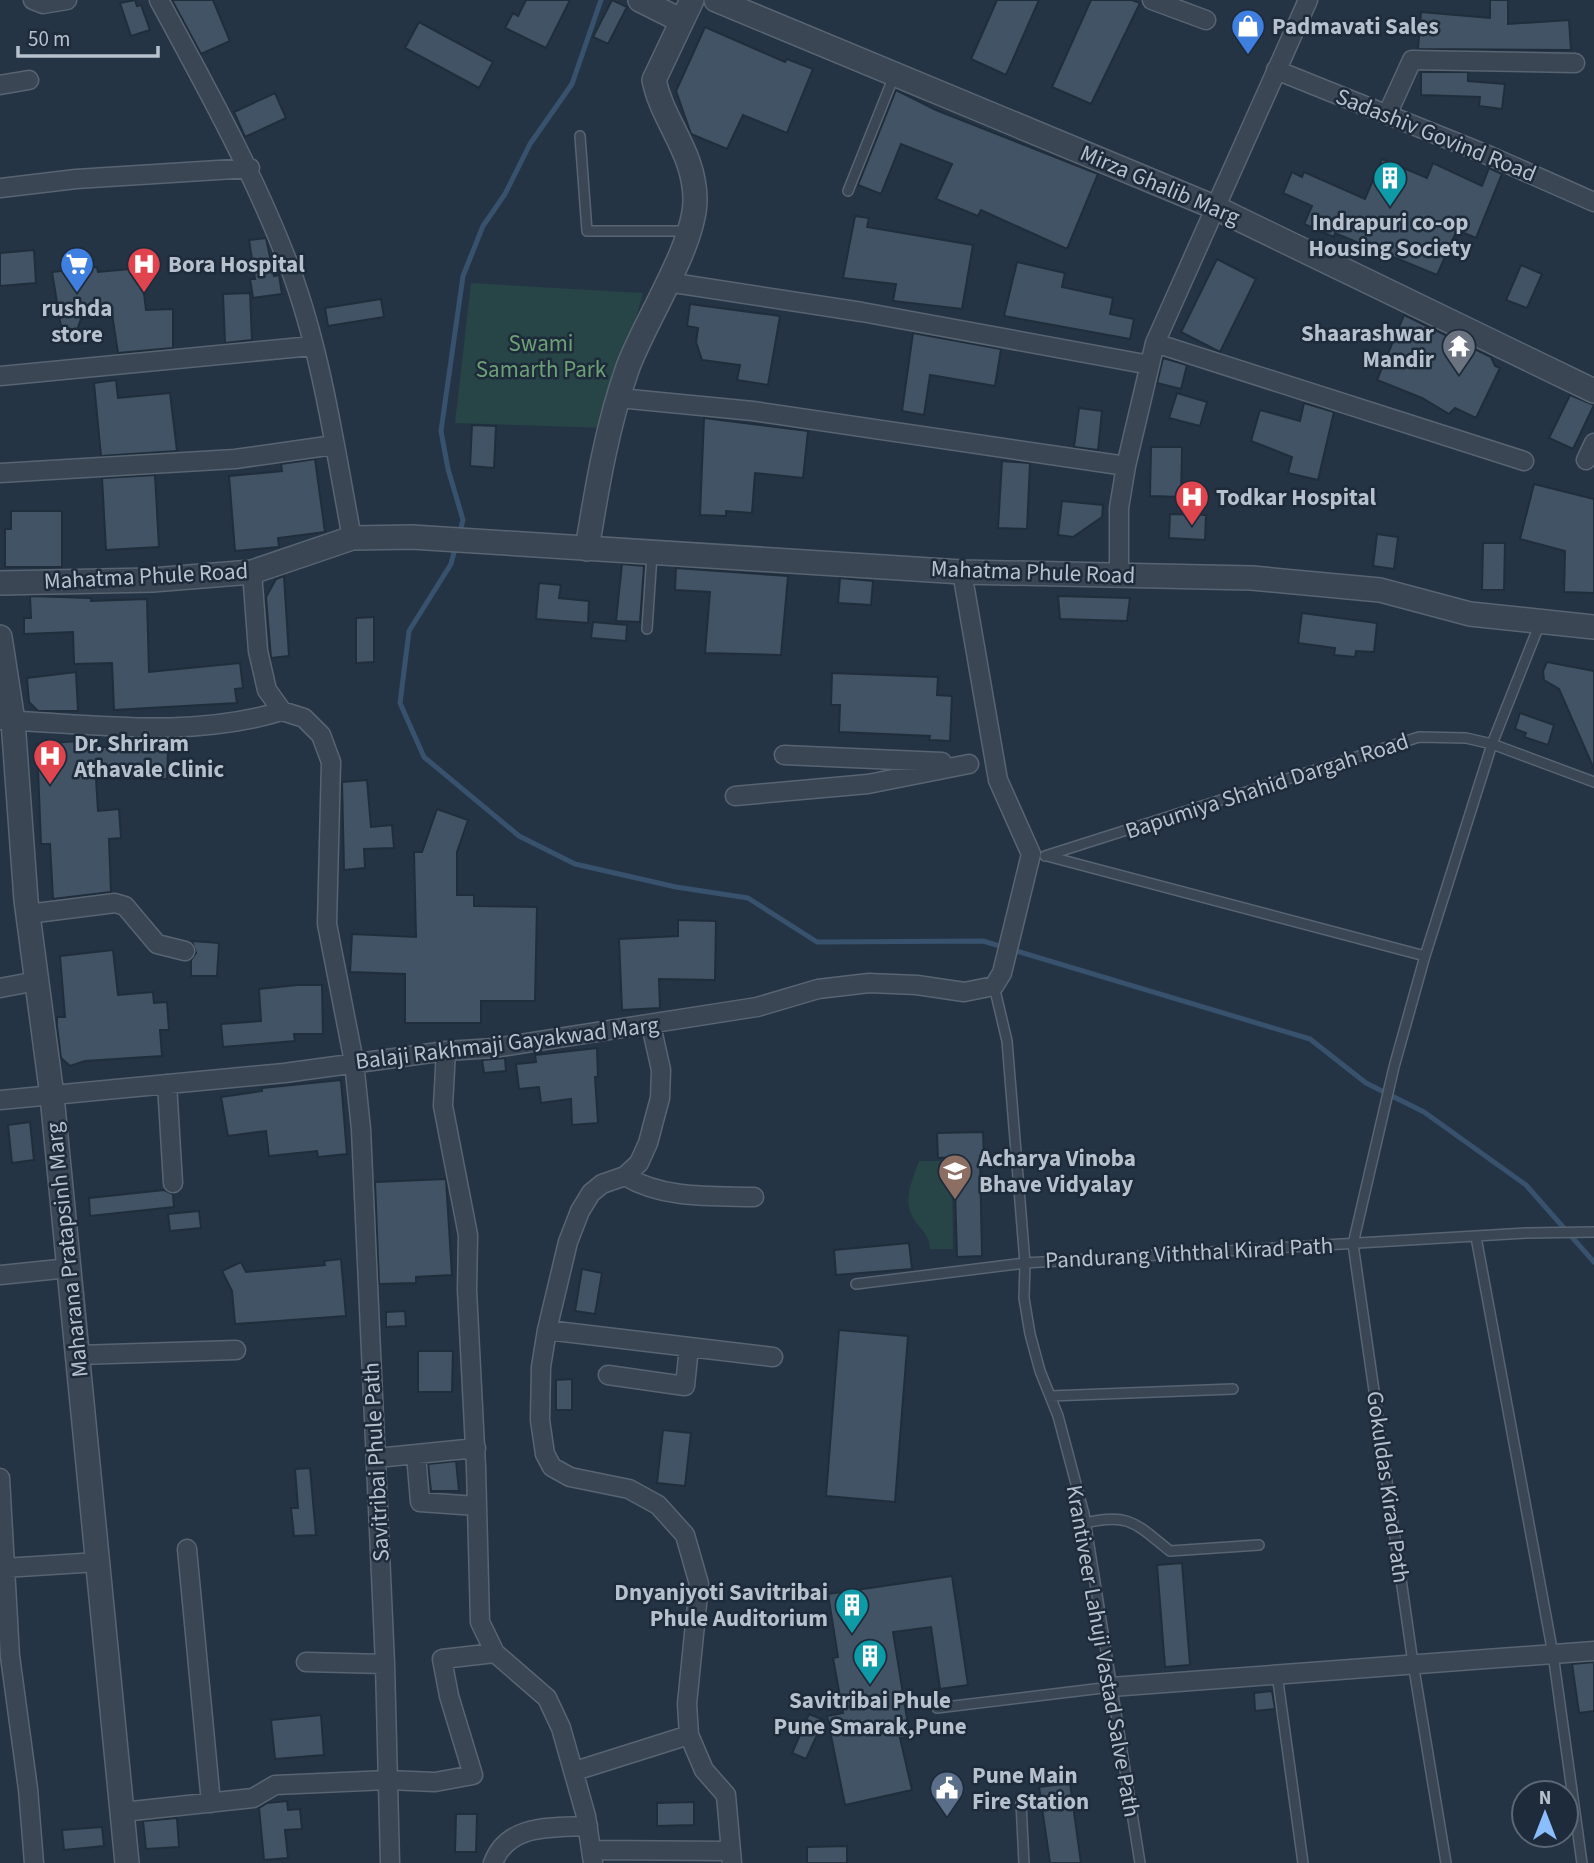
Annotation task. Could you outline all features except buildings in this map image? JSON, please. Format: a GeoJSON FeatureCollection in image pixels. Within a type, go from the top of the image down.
{"type":"FeatureCollection","features":[{"type":"Feature","properties":{"kind":"street"},"geometry":{"type":"LineString","coordinates":[[33,0],[43,4],[67,0]]}},
{"type":"Feature","properties":{"kind":"street"},"geometry":{"type":"LineString","coordinates":[[159,0],[250,168],[291,271],[312,346],[352,538]]}},
{"type":"Feature","properties":{"kind":"street"},"geometry":{"type":"LineString","coordinates":[[640,0],[682,21]]}},
{"type":"Feature","properties":{"kind":"street"},"geometry":{"type":"LineString","coordinates":[[587,549],[606,440],[648,318],[667,282],[688,230],[695,200],[687,152],[654,80],[692,0]]}},
{"type":"Feature","properties":{"kind":"street","name":"Mirza Ghalib Marg"},"geometry":{"type":"LineString","coordinates":[[716,0],[1214,207],[1594,391]]}},
{"type":"Feature","properties":{"kind":"street"},"geometry":{"type":"LineString","coordinates":[[1152,0],[1206,20]]}},
{"type":"Feature","properties":{"kind":"street"},"geometry":{"type":"LineString","coordinates":[[1119,575],[1119,508],[1126,466],[1155,343],[1308,0]]}},
{"type":"Feature","properties":{"kind":"street"},"geometry":{"type":"LineString","coordinates":[[1387,115],[1412,60],[1575,63]]}},
{"type":"Feature","properties":{"kind":"street","name":"Sadashiv Govind Road"},"geometry":{"type":"LineString","coordinates":[[1276,70],[1594,202]]}},
{"type":"Feature","properties":{"kind":"street"},"geometry":{"type":"LineString","coordinates":[[0,85],[29,80]]}},
{"type":"Feature","properties":{"kind":"street"},"geometry":{"type":"LineString","coordinates":[[0,188],[76,179],[250,168]]}},
{"type":"Feature","properties":{"kind":"street"},"geometry":{"type":"LineString","coordinates":[[667,282],[862,312],[1150,365]]}},
{"type":"Feature","properties":{"kind":"street"},"geometry":{"type":"LineString","coordinates":[[1155,343],[1524,461]]}},
{"type":"Feature","properties":{"kind":"street"},"geometry":{"type":"LineString","coordinates":[[0,376],[312,346]]}},
{"type":"Feature","properties":{"kind":"street"},"geometry":{"type":"LineString","coordinates":[[619,398],[753,411],[1126,466]]}},
{"type":"Feature","properties":{"kind":"street"},"geometry":{"type":"LineString","coordinates":[[1586,460],[1594,443]]}},
{"type":"Feature","properties":{"kind":"street"},"geometry":{"type":"LineString","coordinates":[[0,473],[235,459],[334,445]]}},
{"type":"Feature","properties":{"kind":"street","name":"Mahatma Phule Road"},"geometry":{"type":"LineString","coordinates":[[0,583],[152,580],[252,572],[352,538],[412,537],[962,572],[1252,578],[1380,590],[1470,614],[1594,627]]}},
{"type":"Feature","properties":{"kind":"street"},"geometry":{"type":"LineString","coordinates":[[7,721],[163,729],[247,722],[282,711],[267,690],[258,651],[252,572]]}},
{"type":"Feature","properties":{"kind":"street"},"geometry":{"type":"LineString","coordinates":[[962,572],[998,780],[1038,855],[998,980]]}},
{"type":"Feature","properties":{"kind":"street","name":"Maharana Pratapsinh Marg"},"geometry":{"type":"LineString","coordinates":[[0,637],[28,914],[52,1096],[127,1863]]}},
{"type":"Feature","properties":{"kind":"street","name":"Savitribai Phule Path"},"geometry":{"type":"LineString","coordinates":[[282,711],[304,718],[321,735],[331,762],[327,924],[355,1062],[361,1129],[367,1299],[377,1458],[390,1863]]}},
{"type":"Feature","properties":{"kind":"street"},"geometry":{"type":"LineString","coordinates":[[785,755],[996,764]]}},
{"type":"Feature","properties":{"kind":"street"},"geometry":{"type":"LineString","coordinates":[[735,796],[868,784],[969,764]]}},
{"type":"Feature","properties":{"kind":"street"},"geometry":{"type":"LineString","coordinates":[[28,914],[115,903],[125,906],[157,944],[185,951]]}},
{"type":"Feature","properties":{"kind":"street","name":"Balaji Rakhmaji Gayakwad Marg"},"geometry":{"type":"LineString","coordinates":[[0,1100],[494,1048],[757,1007],[818,989],[869,983],[917,985],[964,992],[998,980]]}},
{"type":"Feature","properties":{"kind":"street"},"geometry":{"type":"LineString","coordinates":[[0,988],[37,981]]}},
{"type":"Feature","properties":{"kind":"street"},"geometry":{"type":"LineString","coordinates":[[446,1051],[443,1106],[468,1235],[467,1290],[476,1448],[480,1622],[495,1653],[547,1698],[561,1728],[575,1772],[592,1856],[732,1857],[726,1795],[704,1770],[690,1735],[687,1704],[699,1584],[685,1535],[658,1505],[629,1489],[570,1477],[552,1467],[545,1454],[540,1420],[541,1367],[547,1330],[568,1242],[580,1210],[590,1192],[602,1184],[625,1176],[639,1163],[648,1143],[660,1098],[661,1070],[651,1025]]}},
{"type":"Feature","properties":{"kind":"street"},"geometry":{"type":"LineString","coordinates":[[167,1084],[173,1183]]}},
{"type":"Feature","properties":{"kind":"street"},"geometry":{"type":"LineString","coordinates":[[625,1176],[646,1189],[704,1196],[754,1197]]}},
{"type":"Feature","properties":{"kind":"street"},"geometry":{"type":"LineString","coordinates":[[0,1275],[69,1268]]}},
{"type":"Feature","properties":{"kind":"street"},"geometry":{"type":"LineString","coordinates":[[547,1330],[773,1357]]}},
{"type":"Feature","properties":{"kind":"street"},"geometry":{"type":"LineString","coordinates":[[608,1375],[685,1386],[690,1347]]}},
{"type":"Feature","properties":{"kind":"street"},"geometry":{"type":"LineString","coordinates":[[78,1355],[236,1350]]}},
{"type":"Feature","properties":{"kind":"street"},"geometry":{"type":"LineString","coordinates":[[377,1458],[476,1448]]}},
{"type":"Feature","properties":{"kind":"street"},"geometry":{"type":"LineString","coordinates":[[416,1454],[420,1502],[477,1506]]}},
{"type":"Feature","properties":{"kind":"street"},"geometry":{"type":"LineString","coordinates":[[0,1478],[10,1656],[28,1789],[34,1863]]}},
{"type":"Feature","properties":{"kind":"street"},"geometry":{"type":"LineString","coordinates":[[187,1549],[211,1803]]}},
{"type":"Feature","properties":{"kind":"street"},"geometry":{"type":"LineString","coordinates":[[4,1568],[98,1562]]}},
{"type":"Feature","properties":{"kind":"street"},"geometry":{"type":"LineString","coordinates":[[1111,1687],[1594,1651]]}},
{"type":"Feature","properties":{"kind":"street"},"geometry":{"type":"LineString","coordinates":[[123,1812],[253,1798],[275,1785],[388,1780],[435,1782],[473,1776],[449,1696],[442,1659],[495,1653]]}},
{"type":"Feature","properties":{"kind":"street"},"geometry":{"type":"LineString","coordinates":[[306,1662],[385,1664]]}},
{"type":"Feature","properties":{"kind":"street"},"geometry":{"type":"LineString","coordinates":[[575,1772],[690,1735]]}},
{"type":"Feature","properties":{"kind":"street"},"geometry":{"type":"LineString","coordinates":[[493,1863],[501,1846],[515,1834],[587,1826]]}},
{"type":"Feature","properties":{"kind":"lane"},"geometry":{"type":"LineString","coordinates":[[848,191],[895,74]]}},
{"type":"Feature","properties":{"kind":"lane"},"geometry":{"type":"LineString","coordinates":[[580,136],[587,232],[688,230]]}},
{"type":"Feature","properties":{"kind":"lane"},"geometry":{"type":"LineString","coordinates":[[647,629],[652,554]]}},
{"type":"Feature","properties":{"kind":"lane","name":"Gokuldas Kirad Path"},"geometry":{"type":"LineString","coordinates":[[1446,1863],[1413,1663],[1353,1244],[1394,1067],[1425,956],[1492,744],[1540,623]]}},
{"type":"Feature","properties":{"kind":"lane","name":"Bapumiya Shahid Dargah Road"},"geometry":{"type":"LineString","coordinates":[[1038,855],[1419,737],[1466,738],[1492,744],[1594,782]]}},
{"type":"Feature","properties":{"kind":"lane"},"geometry":{"type":"LineString","coordinates":[[1038,855],[1425,956]]}},
{"type":"Feature","properties":{"kind":"lane","name":"Krantiveer Lahuji Vastad Salve Path"},"geometry":{"type":"LineString","coordinates":[[998,980],[1007,1041],[1025,1263],[1024,1298],[1030,1334],[1085,1523],[1139,1863]]}},
{"type":"Feature","properties":{"kind":"lane","name":"Pandurang Viththal Kirad Path"},"geometry":{"type":"LineString","coordinates":[[856,1284],[1025,1263],[1526,1233],[1594,1232]]}},
{"type":"Feature","properties":{"kind":"lane"},"geometry":{"type":"LineString","coordinates":[[1476,1237],[1553,1654],[1582,1863]]}},
{"type":"Feature","properties":{"kind":"lane"},"geometry":{"type":"LineString","coordinates":[[1049,1395],[1233,1389]]}},
{"type":"Feature","properties":{"kind":"lane"},"geometry":{"type":"LineString","coordinates":[[1085,1523],[1123,1518],[1143,1527],[1170,1551],[1259,1545]]}},
{"type":"Feature","properties":{"kind":"lane"},"geometry":{"type":"LineString","coordinates":[[1277,1674],[1303,1863]]}},
{"type":"Feature","properties":{"kind":"lane"},"geometry":{"type":"LineString","coordinates":[[937,1708],[1111,1687]]}},
{"type":"Feature","properties":{"kind":"lane"},"geometry":{"type":"LineString","coordinates":[[1021,1802],[1024,1863]]}},
{"type":"Feature","properties":{"kind":"green space","name":"Swami Samarth Park"},"geometry":{"type":"Polygon","coordinates":[[[471,283],[643,293],[605,428],[455,423],[471,283]]]}},
{"type":"Feature","properties":{"kind":"green space"},"geometry":{"type":"Polygon","coordinates":[[[919,1161],[952,1161],[953,1249],[930,1249],[926,1235],[909,1210],[910,1189],[919,1161]]]}},
{"type":"Feature","properties":{"kind":"waterway"},"geometry":{"type":"LineString","coordinates":[[459,535],[463,520],[448,469],[441,431],[463,276],[483,226],[505,194],[530,144],[572,84],[601,0]]}},
{"type":"Feature","properties":{"kind":"waterway"},"geometry":{"type":"LineString","coordinates":[[456,545],[451,564],[409,631],[400,703],[424,757],[519,836],[575,864],[676,887],[748,898],[817,942],[983,941],[1310,1039],[1366,1083],[1424,1112],[1526,1185],[1594,1262]]}},
{"type":"Feature","properties":{"kind":"place","name":"Padmavati Sales"},"geometry":{"type":"Point","coordinates":[1248,56]}},
{"type":"Feature","properties":{"kind":"place","name":"Indrapuri co-op Housing Society"},"geometry":{"type":"Point","coordinates":[1390,208]}},
{"type":"Feature","properties":{"kind":"place","name":"rushda store"},"geometry":{"type":"Point","coordinates":[77,294]}},
{"type":"Feature","properties":{"kind":"place","name":"Bora Hospital"},"geometry":{"type":"Point","coordinates":[144,294]}},
{"type":"Feature","properties":{"kind":"place","name":"Shaarashwar Mandir"},"geometry":{"type":"Point","coordinates":[1459,376]}},
{"type":"Feature","properties":{"kind":"place","name":"Todkar Hospital"},"geometry":{"type":"Point","coordinates":[1192,527]}},
{"type":"Feature","properties":{"kind":"place","name":"Dr. Shriram Athavale Clinic"},"geometry":{"type":"Point","coordinates":[50,786]}},
{"type":"Feature","properties":{"kind":"place","name":"Acharya Vinoba Bhave Vidyalay"},"geometry":{"type":"Point","coordinates":[955,1201]}},
{"type":"Feature","properties":{"kind":"place","name":"Dnyanjyoti Savitribai Phule Auditorium"},"geometry":{"type":"Point","coordinates":[852,1635]}},
{"type":"Feature","properties":{"kind":"place","name":"Savitribai Phule Pune Smarak,Pune"},"geometry":{"type":"Point","coordinates":[870,1686]}},
{"type":"Feature","properties":{"kind":"place","name":"Pune Main Fire Station"},"geometry":{"type":"Point","coordinates":[947,1818]}}]}
